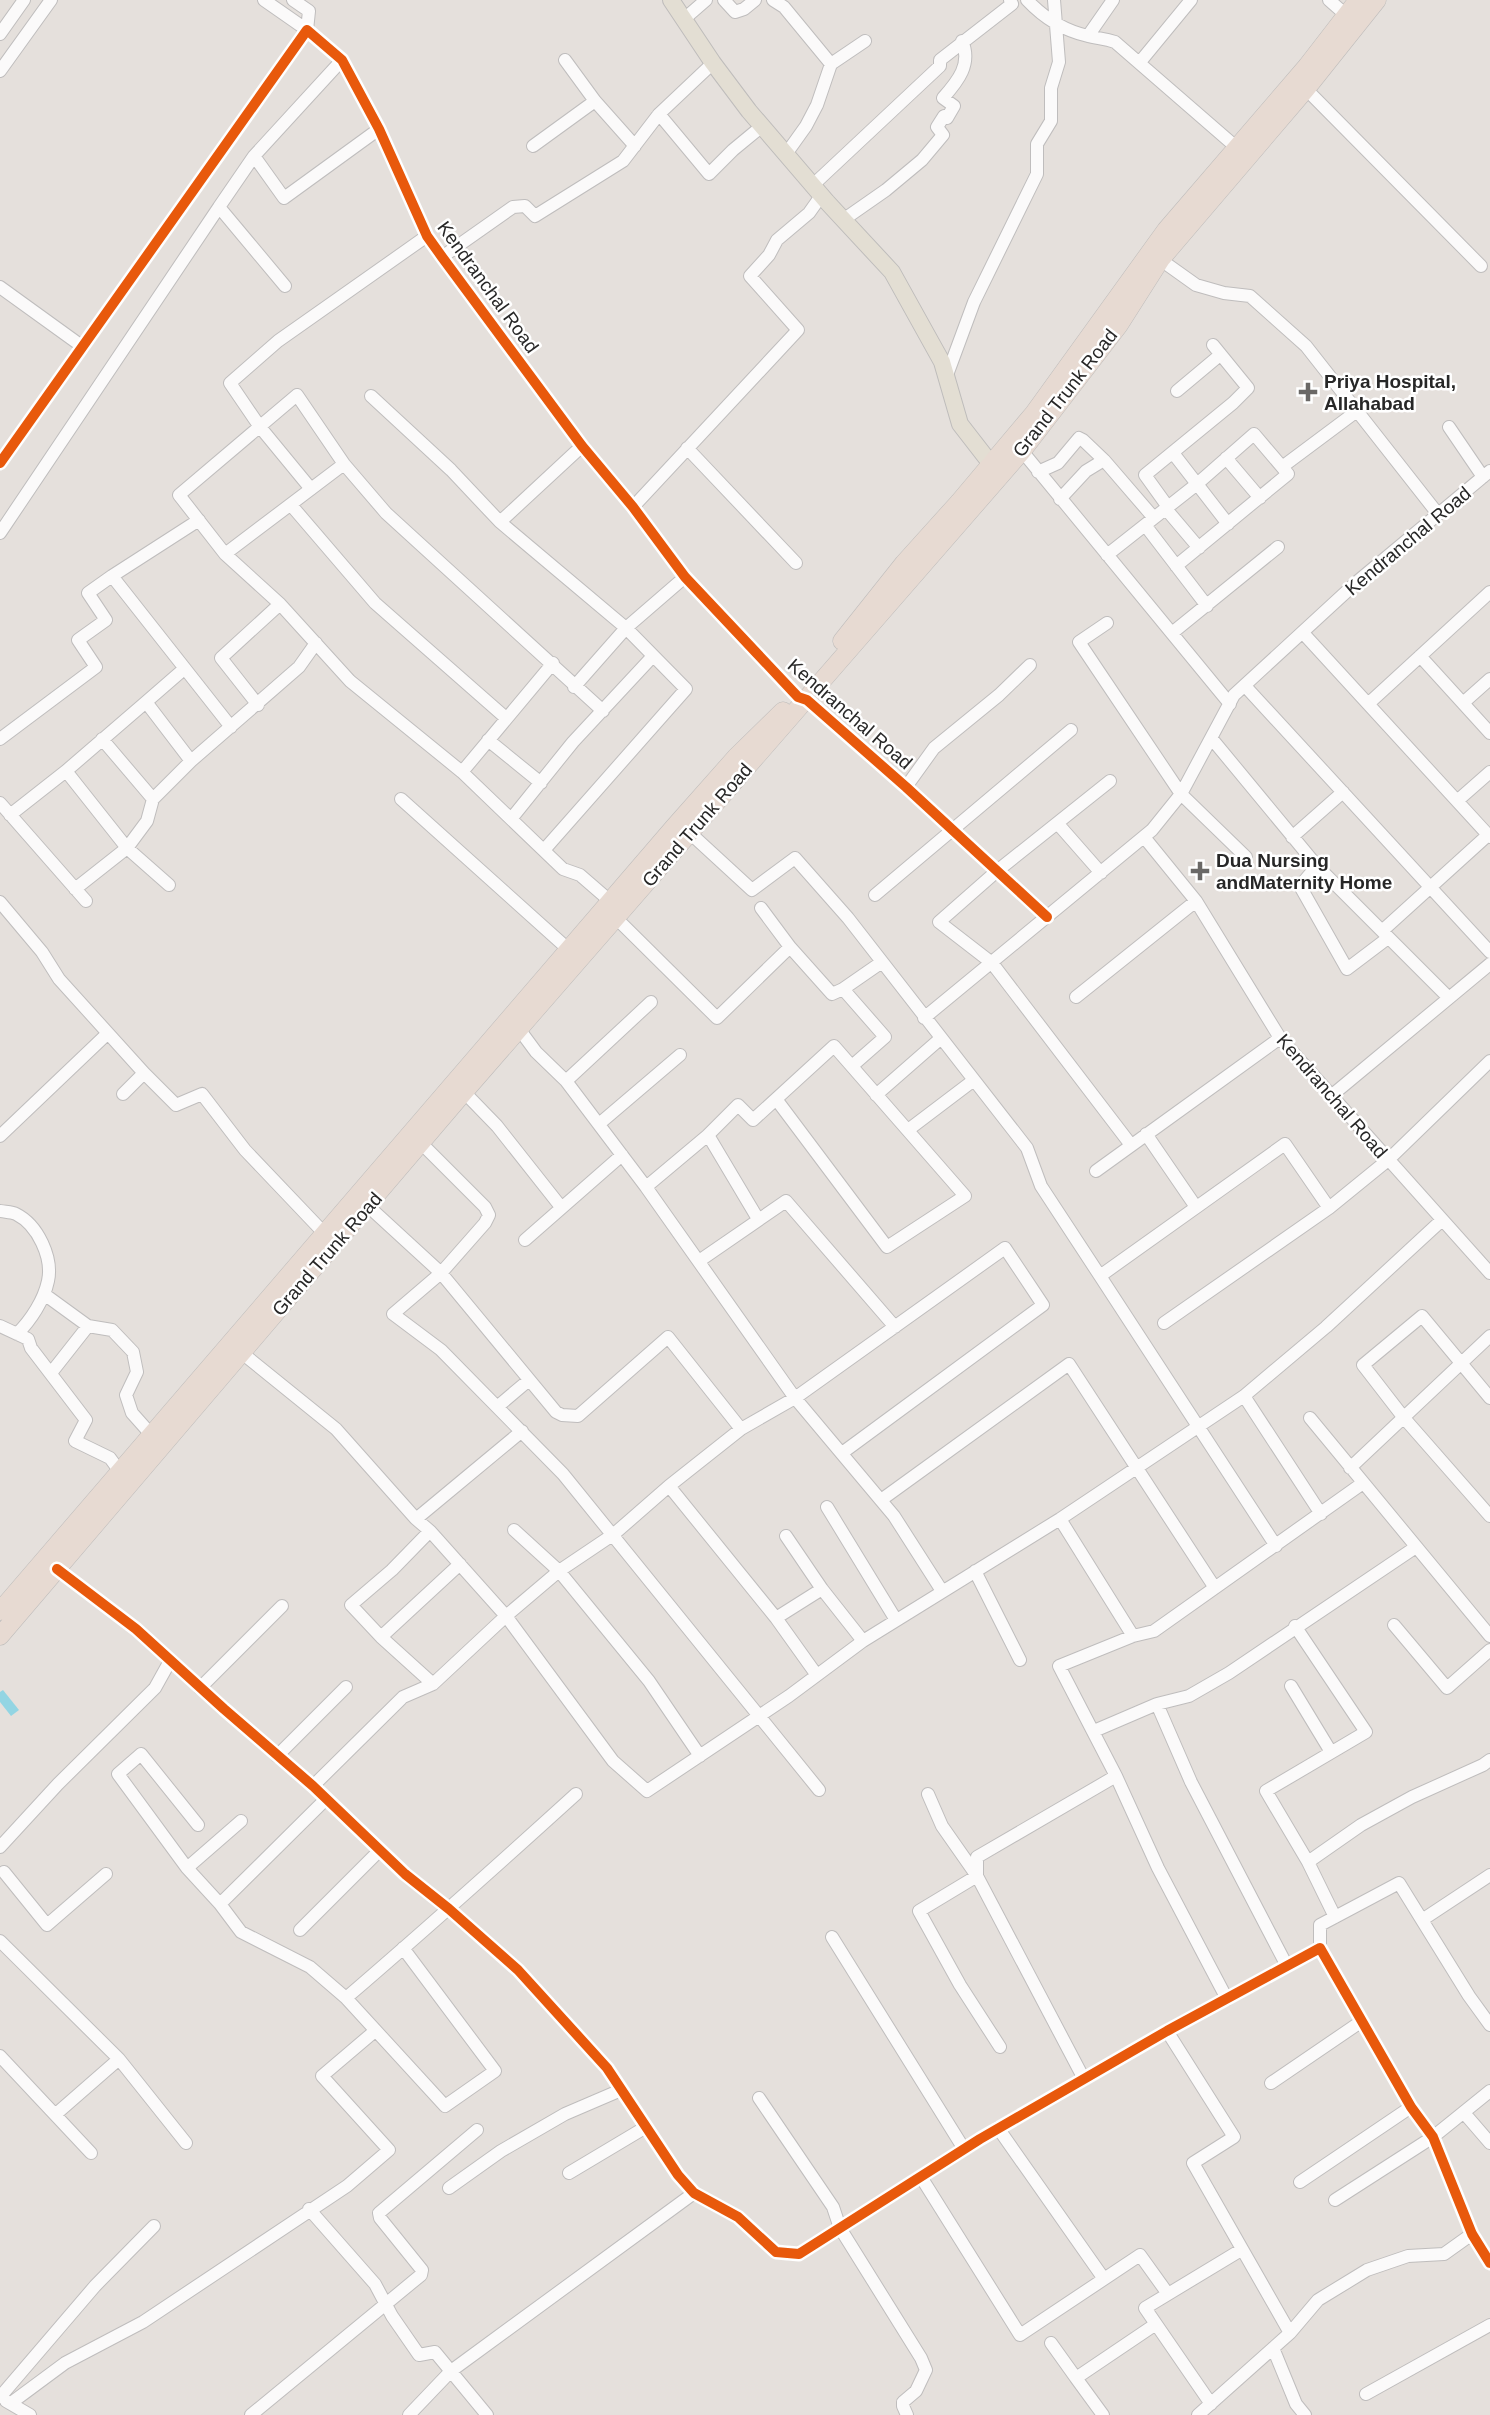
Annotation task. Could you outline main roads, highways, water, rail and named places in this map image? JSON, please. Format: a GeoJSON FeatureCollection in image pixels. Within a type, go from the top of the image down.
{"type":"FeatureCollection","features":[{"type":"Feature","properties":{"kind":"highway","name":"Grand Trunk Road"},"geometry":{"type":"LineString","coordinates":[[0,1611],[115,1478],[157,1441],[242,1353],[519,1029],[736,757],[802,698],[904,563],[1041,404],[1236,148],[1307,66],[1358,0]]}},
{"type":"Feature","properties":{"kind":"highway","name":"Grand Trunk Road"},"geometry":{"type":"LineString","coordinates":[[0,1636],[57,1569],[324,1233],[568,949],[613,910],[690,833],[802,698],[1022,451],[1113,333],[1155,256],[1306,89],[1377,0]]}},
{"type":"Feature","properties":{"kind":"main road"},"geometry":{"type":"LineString","coordinates":[[671,0],[713,63],[762,126],[892,272],[942,362],[960,424],[991,464]]}},
{"type":"Feature","properties":{"kind":"water"},"geometry":{"type":"Polygon","coordinates":[[[3,1690],[19,1710],[11,1716],[0,1702],[0,1692],[3,1690]]]}},
{"type":"Feature","properties":{"kind":"place","name":"Priya Hospital, Allahabad"},"geometry":{"type":"Point","coordinates":[1308,392]}},
{"type":"Feature","properties":{"kind":"place","name":"Dua Nursing andMaternity Home"},"geometry":{"type":"Point","coordinates":[1200,871]}}]}
